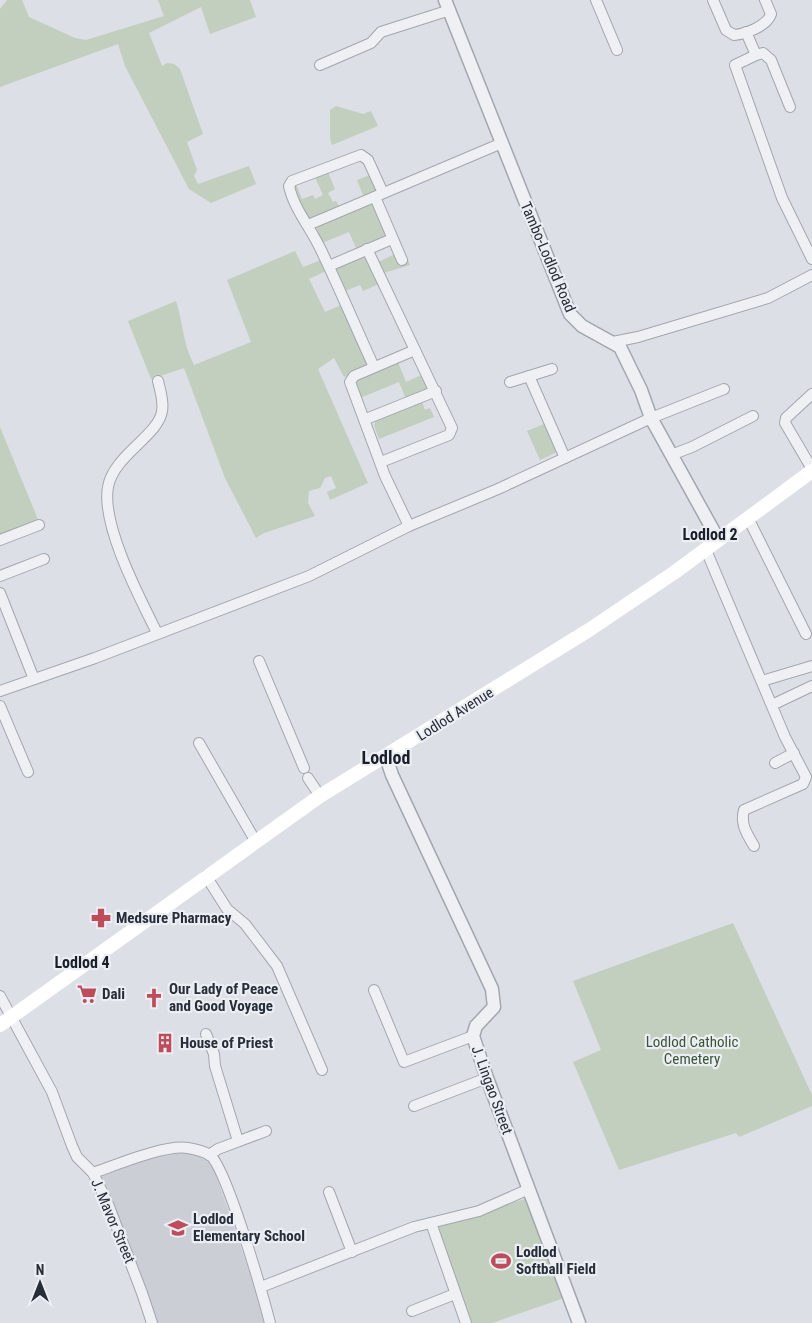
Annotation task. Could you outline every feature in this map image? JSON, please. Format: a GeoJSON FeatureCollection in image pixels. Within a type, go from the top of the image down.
{"type":"FeatureCollection","features":[{"type":"Feature","properties":{"kind":"main road","name":"Lodlod Avenue"},"geometry":{"type":"LineString","coordinates":[[6,1022],[206,876],[320,796],[569,643],[706,550],[718,539],[812,470]]}},
{"type":"Feature","properties":{"kind":"street"},"geometry":{"type":"LineString","coordinates":[[596,0],[617,50]]}},
{"type":"Feature","properties":{"kind":"street"},"geometry":{"type":"LineString","coordinates":[[714,0],[728,33],[734,35],[762,25],[770,18],[770,12],[764,0]]}},
{"type":"Feature","properties":{"kind":"street"},"geometry":{"type":"LineString","coordinates":[[320,64],[371,43],[381,32],[447,5]]}},
{"type":"Feature","properties":{"kind":"street","name":"Tambo-Lodlod Road"},"geometry":{"type":"LineString","coordinates":[[447,5],[570,314],[582,326],[620,347],[635,375],[651,418],[718,539]]}},
{"type":"Feature","properties":{"kind":"street"},"geometry":{"type":"LineString","coordinates":[[746,32],[756,55]]}},
{"type":"Feature","properties":{"kind":"street"},"geometry":{"type":"LineString","coordinates":[[790,107],[771,60],[763,53],[735,65],[779,190],[812,259]]}},
{"type":"Feature","properties":{"kind":"street"},"geometry":{"type":"LineString","coordinates":[[308,225],[502,143]]}},
{"type":"Feature","properties":{"kind":"street"},"geometry":{"type":"LineString","coordinates":[[374,368],[329,266],[308,225],[301,216],[289,188],[292,181],[361,154],[368,160],[392,239],[402,260]]}},
{"type":"Feature","properties":{"kind":"street"},"geometry":{"type":"LineString","coordinates":[[329,266],[392,239]]}},
{"type":"Feature","properties":{"kind":"street"},"geometry":{"type":"LineString","coordinates":[[367,250],[452,426],[452,432],[381,462]]}},
{"type":"Feature","properties":{"kind":"street"},"geometry":{"type":"LineString","coordinates":[[613,342],[638,337],[768,298],[812,275]]}},
{"type":"Feature","properties":{"kind":"street"},"geometry":{"type":"LineString","coordinates":[[409,526],[381,462],[366,419],[350,382],[354,376],[415,350]]}},
{"type":"Feature","properties":{"kind":"street"},"geometry":{"type":"LineString","coordinates":[[510,382],[552,369]]}},
{"type":"Feature","properties":{"kind":"street"},"geometry":{"type":"LineString","coordinates":[[528,376],[565,458]]}},
{"type":"Feature","properties":{"kind":"street"},"geometry":{"type":"LineString","coordinates":[[157,633],[122,555],[106,500],[108,486],[114,471],[160,418],[162,402],[158,381]]}},
{"type":"Feature","properties":{"kind":"street"},"geometry":{"type":"LineString","coordinates":[[0,691],[309,576],[409,526],[498,489],[651,418],[724,390]]}},
{"type":"Feature","properties":{"kind":"street"},"geometry":{"type":"LineString","coordinates":[[366,419],[436,391]]}},
{"type":"Feature","properties":{"kind":"street"},"geometry":{"type":"LineString","coordinates":[[812,394],[786,418],[785,423],[812,470]]}},
{"type":"Feature","properties":{"kind":"street"},"geometry":{"type":"LineString","coordinates":[[671,455],[692,447],[753,416]]}},
{"type":"Feature","properties":{"kind":"street"},"geometry":{"type":"LineString","coordinates":[[748,518],[806,634]]}},
{"type":"Feature","properties":{"kind":"street"},"geometry":{"type":"LineString","coordinates":[[0,540],[39,525]]}},
{"type":"Feature","properties":{"kind":"street"},"geometry":{"type":"LineString","coordinates":[[706,550],[785,737],[806,776],[803,784],[744,810],[742,817],[745,832],[754,846]]}},
{"type":"Feature","properties":{"kind":"street"},"geometry":{"type":"LineString","coordinates":[[0,576],[44,559]]}},
{"type":"Feature","properties":{"kind":"street"},"geometry":{"type":"LineString","coordinates":[[0,593],[34,678]]}},
{"type":"Feature","properties":{"kind":"street"},"geometry":{"type":"LineString","coordinates":[[259,661],[304,768]]}},
{"type":"Feature","properties":{"kind":"street"},"geometry":{"type":"LineString","coordinates":[[762,681],[812,666]]}},
{"type":"Feature","properties":{"kind":"street"},"geometry":{"type":"LineString","coordinates":[[772,705],[812,686]]}},
{"type":"Feature","properties":{"kind":"street"},"geometry":{"type":"LineString","coordinates":[[0,706],[28,772]]}},
{"type":"Feature","properties":{"kind":"street"},"geometry":{"type":"LineString","coordinates":[[199,743],[256,842]]}},
{"type":"Feature","properties":{"kind":"street"},"geometry":{"type":"LineString","coordinates":[[775,763],[794,753]]}},
{"type":"Feature","properties":{"kind":"street","name":"J. Lingao Street"},"geometry":{"type":"LineString","coordinates":[[386,757],[392,776],[492,989],[494,1007],[476,1026],[473,1036],[579,1323]]}},
{"type":"Feature","properties":{"kind":"street"},"geometry":{"type":"LineString","coordinates":[[308,778],[320,796]]}},
{"type":"Feature","properties":{"kind":"street"},"geometry":{"type":"LineString","coordinates":[[206,876],[227,909],[245,924],[277,966],[322,1070]]}},
{"type":"Feature","properties":{"kind":"street"},"geometry":{"type":"LineString","coordinates":[[374,990],[404,1062],[473,1036]]}},
{"type":"Feature","properties":{"kind":"street","name":"J. Mavor Street"},"geometry":{"type":"LineString","coordinates":[[0,996],[6,1022],[45,1078],[77,1157],[93,1172],[116,1224],[152,1323]]}},
{"type":"Feature","properties":{"kind":"street"},"geometry":{"type":"LineString","coordinates":[[206,1034],[214,1054],[215,1066],[238,1141]]}},
{"type":"Feature","properties":{"kind":"street"},"geometry":{"type":"LineString","coordinates":[[414,1106],[487,1078]]}},
{"type":"Feature","properties":{"kind":"street"},"geometry":{"type":"LineString","coordinates":[[209,1155],[238,1141],[266,1131]]}},
{"type":"Feature","properties":{"kind":"street"},"geometry":{"type":"LineString","coordinates":[[93,1172],[170,1148],[189,1148],[209,1155],[217,1164],[229,1196],[261,1287],[270,1323]]}},
{"type":"Feature","properties":{"kind":"street"},"geometry":{"type":"LineString","coordinates":[[261,1287],[414,1227],[480,1210],[528,1189]]}},
{"type":"Feature","properties":{"kind":"street"},"geometry":{"type":"LineString","coordinates":[[329,1192],[352,1252]]}},
{"type":"Feature","properties":{"kind":"street"},"geometry":{"type":"LineString","coordinates":[[431,1223],[466,1323]]}},
{"type":"Feature","properties":{"kind":"street"},"geometry":{"type":"LineString","coordinates":[[412,1311],[455,1294]]}},
{"type":"Feature","properties":{"kind":"shaded area","name":"Lodlod Elementary School"},"geometry":{"type":"Polygon","coordinates":[[[179,1151],[192,1152],[204,1158],[214,1169],[267,1323],[156,1323],[99,1173],[179,1151]]]}},
{"type":"Feature","properties":{"kind":"green space"},"geometry":{"type":"Polygon","coordinates":[[[7,0],[22,0],[29,17],[75,38],[86,40],[164,16],[158,0],[250,0],[256,17],[210,34],[201,7],[149,33],[162,66],[167,63],[174,64],[180,69],[203,134],[187,142],[197,170],[194,176],[198,184],[249,166],[256,184],[211,203],[189,189],[125,66],[118,44],[0,87],[0,9],[7,0]]]}},
{"type":"Feature","properties":{"kind":"green space"},"geometry":{"type":"Polygon","coordinates":[[[336,106],[363,114],[371,111],[378,126],[332,145],[330,138],[330,110],[336,106]]]}},
{"type":"Feature","properties":{"kind":"green space"},"geometry":{"type":"Polygon","coordinates":[[[328,172],[335,189],[328,193],[333,202],[336,201],[339,206],[328,213],[306,219],[294,186],[296,184],[302,199],[313,195],[315,199],[323,195],[315,177],[328,172]]]}},
{"type":"Feature","properties":{"kind":"green space"},"geometry":{"type":"Polygon","coordinates":[[[370,175],[377,190],[364,198],[357,180],[370,175]]]}},
{"type":"Feature","properties":{"kind":"green space"},"geometry":{"type":"Polygon","coordinates":[[[370,204],[374,205],[386,235],[385,238],[357,250],[349,232],[322,243],[316,226],[370,204]]]}},
{"type":"Feature","properties":{"kind":"green space"},"geometry":{"type":"Polygon","coordinates":[[[295,251],[303,267],[321,260],[326,271],[309,279],[325,312],[341,305],[369,363],[367,367],[344,377],[334,358],[318,369],[368,483],[330,500],[327,492],[336,488],[331,476],[325,478],[320,488],[309,491],[308,503],[315,516],[264,533],[256,538],[225,478],[184,368],[151,379],[128,321],[176,301],[190,357],[194,365],[251,342],[227,280],[295,251]]]}},
{"type":"Feature","properties":{"kind":"green space"},"geometry":{"type":"Polygon","coordinates":[[[395,254],[399,263],[408,260],[410,265],[384,273],[378,262],[395,254]]]}},
{"type":"Feature","properties":{"kind":"green space"},"geometry":{"type":"Polygon","coordinates":[[[365,255],[379,284],[363,291],[360,285],[345,291],[335,271],[335,267],[365,255]]]}},
{"type":"Feature","properties":{"kind":"green space"},"geometry":{"type":"Polygon","coordinates":[[[398,362],[406,382],[424,374],[429,390],[406,399],[399,382],[360,398],[355,382],[359,378],[398,362]]]}},
{"type":"Feature","properties":{"kind":"green space"},"geometry":{"type":"Polygon","coordinates":[[[422,402],[425,410],[430,408],[434,417],[379,439],[374,425],[376,420],[422,402]]]}},
{"type":"Feature","properties":{"kind":"green space"},"geometry":{"type":"Polygon","coordinates":[[[544,424],[557,452],[540,460],[527,431],[544,424]]]}},
{"type":"Feature","properties":{"kind":"green space"},"geometry":{"type":"Polygon","coordinates":[[[0,427],[39,522],[0,536],[0,427]]]}},
{"type":"Feature","properties":{"kind":"green space","name":"Lodlod Catholic Cemetery"},"geometry":{"type":"Polygon","coordinates":[[[733,923],[812,1095],[812,1106],[739,1137],[736,1133],[619,1170],[573,1062],[601,1050],[573,981],[733,923]]]}},
{"type":"Feature","properties":{"kind":"green space","name":"Lodlod Softball Field"},"geometry":{"type":"Polygon","coordinates":[[[532,1197],[567,1297],[492,1323],[471,1323],[435,1225],[532,1197]]]}},
{"type":"Feature","properties":{"kind":"place","name":"Medsure Pharmacy"},"geometry":{"type":"Point","coordinates":[101,918]}},
{"type":"Feature","properties":{"kind":"place","name":"Dali"},"geometry":{"type":"Point","coordinates":[87,994]}},
{"type":"Feature","properties":{"kind":"place","name":"Our Lady of Peace and Good Voyage"},"geometry":{"type":"Point","coordinates":[154,998]}},
{"type":"Feature","properties":{"kind":"place","name":"House of Priest"},"geometry":{"type":"Point","coordinates":[165,1043]}},
{"type":"Feature","properties":{"kind":"place","name":"Lodlod Elementary School"},"geometry":{"type":"Point","coordinates":[178,1228]}},
{"type":"Feature","properties":{"kind":"place","name":"Lodlod Softball Field"},"geometry":{"type":"Point","coordinates":[501,1261]}},
{"type":"Feature","properties":{"kind":"district","name":"Lodlod 2"},"geometry":{"type":"Point","coordinates":[710,534]}},
{"type":"Feature","properties":{"kind":"district","name":"Lodlod"},"geometry":{"type":"Point","coordinates":[386,758]}},
{"type":"Feature","properties":{"kind":"district","name":"Lodlod 4"},"geometry":{"type":"Point","coordinates":[82,962]}}]}
